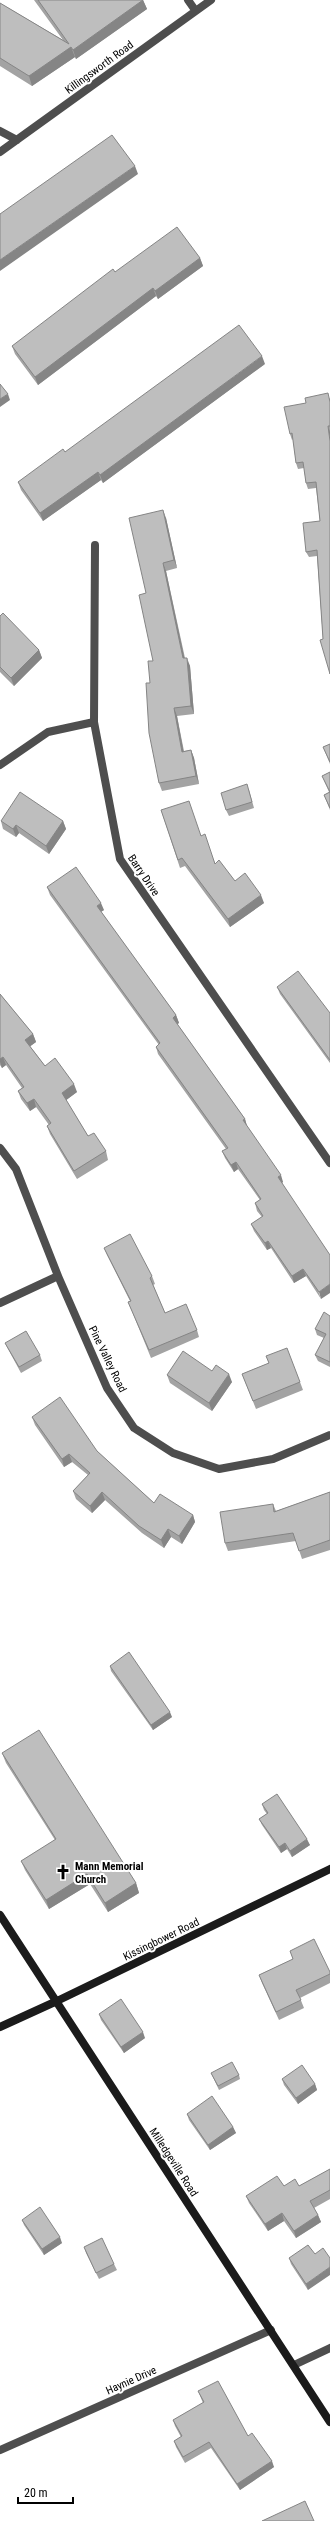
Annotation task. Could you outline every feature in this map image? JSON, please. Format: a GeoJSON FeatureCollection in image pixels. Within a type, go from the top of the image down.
{"type":"FeatureCollection","features":[{"type":"Feature","properties":{"kind":"street"},"geometry":{"type":"LineString","coordinates":[[188,0],[196,10]]}},
{"type":"Feature","properties":{"kind":"street","name":"Killingsworth Road"},"geometry":{"type":"LineString","coordinates":[[0,152],[211,0]]}},
{"type":"Feature","properties":{"kind":"street"},"geometry":{"type":"LineString","coordinates":[[0,131],[17,140]]}},
{"type":"Feature","properties":{"kind":"street","name":"Barry Drive"},"geometry":{"type":"LineString","coordinates":[[95,545],[94,722],[120,859],[330,1163]]}},
{"type":"Feature","properties":{"kind":"street"},"geometry":{"type":"LineString","coordinates":[[0,765],[48,732],[94,722]]}},
{"type":"Feature","properties":{"kind":"street","name":"Pine Valley Road"},"geometry":{"type":"LineString","coordinates":[[0,1148],[16,1169],[58,1276],[107,1388],[134,1428],[173,1454],[219,1469],[273,1459],[330,1435]]}},
{"type":"Feature","properties":{"kind":"street"},"geometry":{"type":"LineString","coordinates":[[0,1303],[58,1276]]}},
{"type":"Feature","properties":{"kind":"street","name":"Kissingbower Road"},"geometry":{"type":"LineString","coordinates":[[0,2027],[57,2002],[330,1869]]}},
{"type":"Feature","properties":{"kind":"street","name":"Milledgeville Road"},"geometry":{"type":"LineString","coordinates":[[0,1915],[330,2422]]}},
{"type":"Feature","properties":{"kind":"street","name":"Haynie Drive"},"geometry":{"type":"LineString","coordinates":[[0,2450],[271,2330]]}},
{"type":"Feature","properties":{"kind":"street"},"geometry":{"type":"LineString","coordinates":[[294,2365],[330,2348]]}},
{"type":"Feature","properties":{"kind":"building"},"geometry":{"type":"Polygon","coordinates":[[[38,0],[143,0],[73,50],[71,47],[29,76],[0,58],[0,3],[69,44],[38,0]]]}},
{"type":"Feature","properties":{"kind":"building"},"geometry":{"type":"Polygon","coordinates":[[[112,135],[135,166],[0,260],[0,214],[112,135]]]}},
{"type":"Feature","properties":{"kind":"building"},"geometry":{"type":"Polygon","coordinates":[[[177,227],[200,258],[155,291],[153,288],[35,377],[12,346],[113,269],[115,272],[177,227]]]}},
{"type":"Feature","properties":{"kind":"building"},"geometry":{"type":"Polygon","coordinates":[[[239,325],[262,356],[100,475],[98,472],[40,513],[18,482],[63,449],[65,452],[239,325]]]}},
{"type":"Feature","properties":{"kind":"building"},"geometry":{"type":"Polygon","coordinates":[[[0,384],[8,394],[0,399],[0,384]]]}},
{"type":"Feature","properties":{"kind":"building"},"geometry":{"type":"Polygon","coordinates":[[[328,393],[330,402],[330,426],[328,426],[330,441],[330,674],[320,640],[323,639],[317,550],[306,552],[303,523],[320,521],[316,482],[306,483],[303,462],[296,463],[292,433],[290,434],[284,407],[306,403],[305,398],[328,393]]]}},
{"type":"Feature","properties":{"kind":"building"},"geometry":{"type":"Polygon","coordinates":[[[163,510],[174,560],[163,563],[183,658],[187,658],[191,706],[174,708],[182,752],[191,750],[196,776],[159,783],[149,733],[146,683],[150,683],[148,661],[153,661],[139,595],[146,593],[129,518],[163,510]]]}},
{"type":"Feature","properties":{"kind":"building"},"geometry":{"type":"Polygon","coordinates":[[[3,613],[39,650],[11,678],[0,667],[0,616],[3,613]]]}},
{"type":"Feature","properties":{"kind":"building"},"geometry":{"type":"Polygon","coordinates":[[[330,744],[330,762],[323,747],[330,744]]]}},
{"type":"Feature","properties":{"kind":"building"},"geometry":{"type":"Polygon","coordinates":[[[330,772],[330,792],[322,776],[330,772]]]}},
{"type":"Feature","properties":{"kind":"building"},"geometry":{"type":"Polygon","coordinates":[[[247,784],[252,802],[226,810],[221,793],[247,784]]]}},
{"type":"Feature","properties":{"kind":"building"},"geometry":{"type":"Polygon","coordinates":[[[20,792],[63,821],[46,846],[16,825],[13,829],[1,821],[20,792]]]}},
{"type":"Feature","properties":{"kind":"building"},"geometry":{"type":"Polygon","coordinates":[[[330,792],[330,808],[324,795],[330,792]]]}},
{"type":"Feature","properties":{"kind":"building"},"geometry":{"type":"Polygon","coordinates":[[[189,801],[201,836],[205,834],[215,864],[219,860],[235,881],[245,873],[261,895],[228,919],[182,858],[178,860],[161,810],[189,801]]]}},
{"type":"Feature","properties":{"kind":"building"},"geometry":{"type":"Polygon","coordinates":[[[76,867],[101,903],[97,906],[176,1015],[173,1018],[245,1119],[243,1120],[281,1175],[278,1177],[330,1255],[330,1284],[319,1292],[303,1269],[292,1276],[268,1241],[265,1243],[251,1224],[263,1216],[255,1203],[261,1199],[236,1162],[231,1165],[222,1151],[228,1148],[156,1047],[160,1043],[47,887],[76,867]]]}},
{"type":"Feature","properties":{"kind":"building"},"geometry":{"type":"Polygon","coordinates":[[[298,971],[330,1013],[330,1060],[277,987],[298,971]]]}},
{"type":"Feature","properties":{"kind":"building"},"geometry":{"type":"Polygon","coordinates":[[[0,994],[33,1034],[25,1040],[45,1066],[55,1058],[74,1084],[62,1093],[88,1136],[94,1133],[106,1151],[74,1171],[47,1126],[51,1123],[34,1099],[27,1103],[18,1091],[24,1087],[3,1057],[0,1059],[0,994]]]}},
{"type":"Feature","properties":{"kind":"building"},"geometry":{"type":"Polygon","coordinates":[[[130,1234],[152,1276],[150,1278],[165,1313],[186,1304],[197,1330],[149,1350],[128,1302],[131,1301],[104,1248],[130,1234]]]}},
{"type":"Feature","properties":{"kind":"building"},"geometry":{"type":"Polygon","coordinates":[[[324,1312],[330,1316],[330,1362],[315,1355],[326,1334],[315,1329],[324,1312]]]}},
{"type":"Feature","properties":{"kind":"building"},"geometry":{"type":"Polygon","coordinates":[[[26,1331],[40,1355],[19,1367],[5,1343],[26,1331]]]}},
{"type":"Feature","properties":{"kind":"building"},"geometry":{"type":"Polygon","coordinates":[[[287,1348],[300,1382],[253,1401],[242,1374],[269,1363],[266,1356],[287,1348]]]}},
{"type":"Feature","properties":{"kind":"building"},"geometry":{"type":"Polygon","coordinates":[[[183,1351],[212,1371],[216,1365],[229,1374],[209,1403],[167,1375],[183,1351]]]}},
{"type":"Feature","properties":{"kind":"building"},"geometry":{"type":"Polygon","coordinates":[[[60,1397],[97,1451],[154,1503],[160,1494],[193,1515],[179,1536],[168,1529],[161,1540],[139,1526],[102,1492],[90,1506],[73,1491],[90,1473],[69,1454],[62,1459],[32,1417],[60,1397]]]}},
{"type":"Feature","properties":{"kind":"building"},"geometry":{"type":"Polygon","coordinates":[[[330,1492],[330,1540],[299,1551],[293,1533],[225,1543],[220,1512],[273,1504],[274,1512],[330,1492]]]}},
{"type":"Feature","properties":{"kind":"building"},"geometry":{"type":"Polygon","coordinates":[[[129,1652],[170,1712],[151,1725],[110,1666],[129,1652]]]}},
{"type":"Feature","properties":{"kind":"building"},"geometry":{"type":"Polygon","coordinates":[[[39,1730],[136,1883],[105,1903],[87,1874],[46,1900],[21,1861],[56,1839],[2,1753],[39,1730]]]}},
{"type":"Feature","properties":{"kind":"building"},"geometry":{"type":"Polygon","coordinates":[[[277,1794],[307,1839],[290,1851],[285,1843],[279,1847],[259,1819],[268,1813],[262,1804],[277,1794]]]}},
{"type":"Feature","properties":{"kind":"building"},"geometry":{"type":"Polygon","coordinates":[[[314,1939],[330,1974],[296,1990],[301,2000],[276,2012],[259,1975],[293,1959],[290,1951],[314,1939]]]}},
{"type":"Feature","properties":{"kind":"building"},"geometry":{"type":"Polygon","coordinates":[[[121,1999],[143,2032],[121,2047],[99,2014],[121,1999]]]}},
{"type":"Feature","properties":{"kind":"building"},"geometry":{"type":"Polygon","coordinates":[[[232,2062],[239,2075],[218,2086],[211,2073],[232,2062]]]}},
{"type":"Feature","properties":{"kind":"building"},"geometry":{"type":"Polygon","coordinates":[[[302,2065],[315,2084],[296,2098],[282,2079],[302,2065]]]}},
{"type":"Feature","properties":{"kind":"building"},"geometry":{"type":"Polygon","coordinates":[[[212,2096],[233,2127],[208,2145],[187,2114],[212,2096]]]}},
{"type":"Feature","properties":{"kind":"building"},"geometry":{"type":"Polygon","coordinates":[[[330,2169],[330,2190],[310,2201],[318,2215],[294,2231],[282,2213],[265,2224],[246,2196],[277,2176],[284,2186],[295,2179],[299,2186],[330,2169]]]}},
{"type":"Feature","properties":{"kind":"building"},"geometry":{"type":"Polygon","coordinates":[[[40,2207],[60,2237],[42,2249],[22,2220],[40,2207]]]}},
{"type":"Feature","properties":{"kind":"building"},"geometry":{"type":"Polygon","coordinates":[[[102,2238],[114,2264],[96,2273],[84,2247],[102,2238]]]}},
{"type":"Feature","properties":{"kind":"building"},"geometry":{"type":"Polygon","coordinates":[[[308,2245],[315,2254],[323,2248],[330,2258],[330,2267],[306,2284],[289,2258],[308,2245]]]}},
{"type":"Feature","properties":{"kind":"building"},"geometry":{"type":"Polygon","coordinates":[[[218,2381],[248,2436],[252,2433],[272,2461],[237,2484],[209,2442],[183,2457],[174,2441],[182,2436],[173,2420],[204,2402],[198,2391],[218,2381]]]}},
{"type":"Feature","properties":{"kind":"building"},"geometry":{"type":"Polygon","coordinates":[[[305,2501],[314,2521],[262,2521],[305,2501]]]}},
{"type":"Feature","properties":{"kind":"place","name":"Mann Memorial Church"},"geometry":{"type":"Point","coordinates":[63,1872]}}]}
